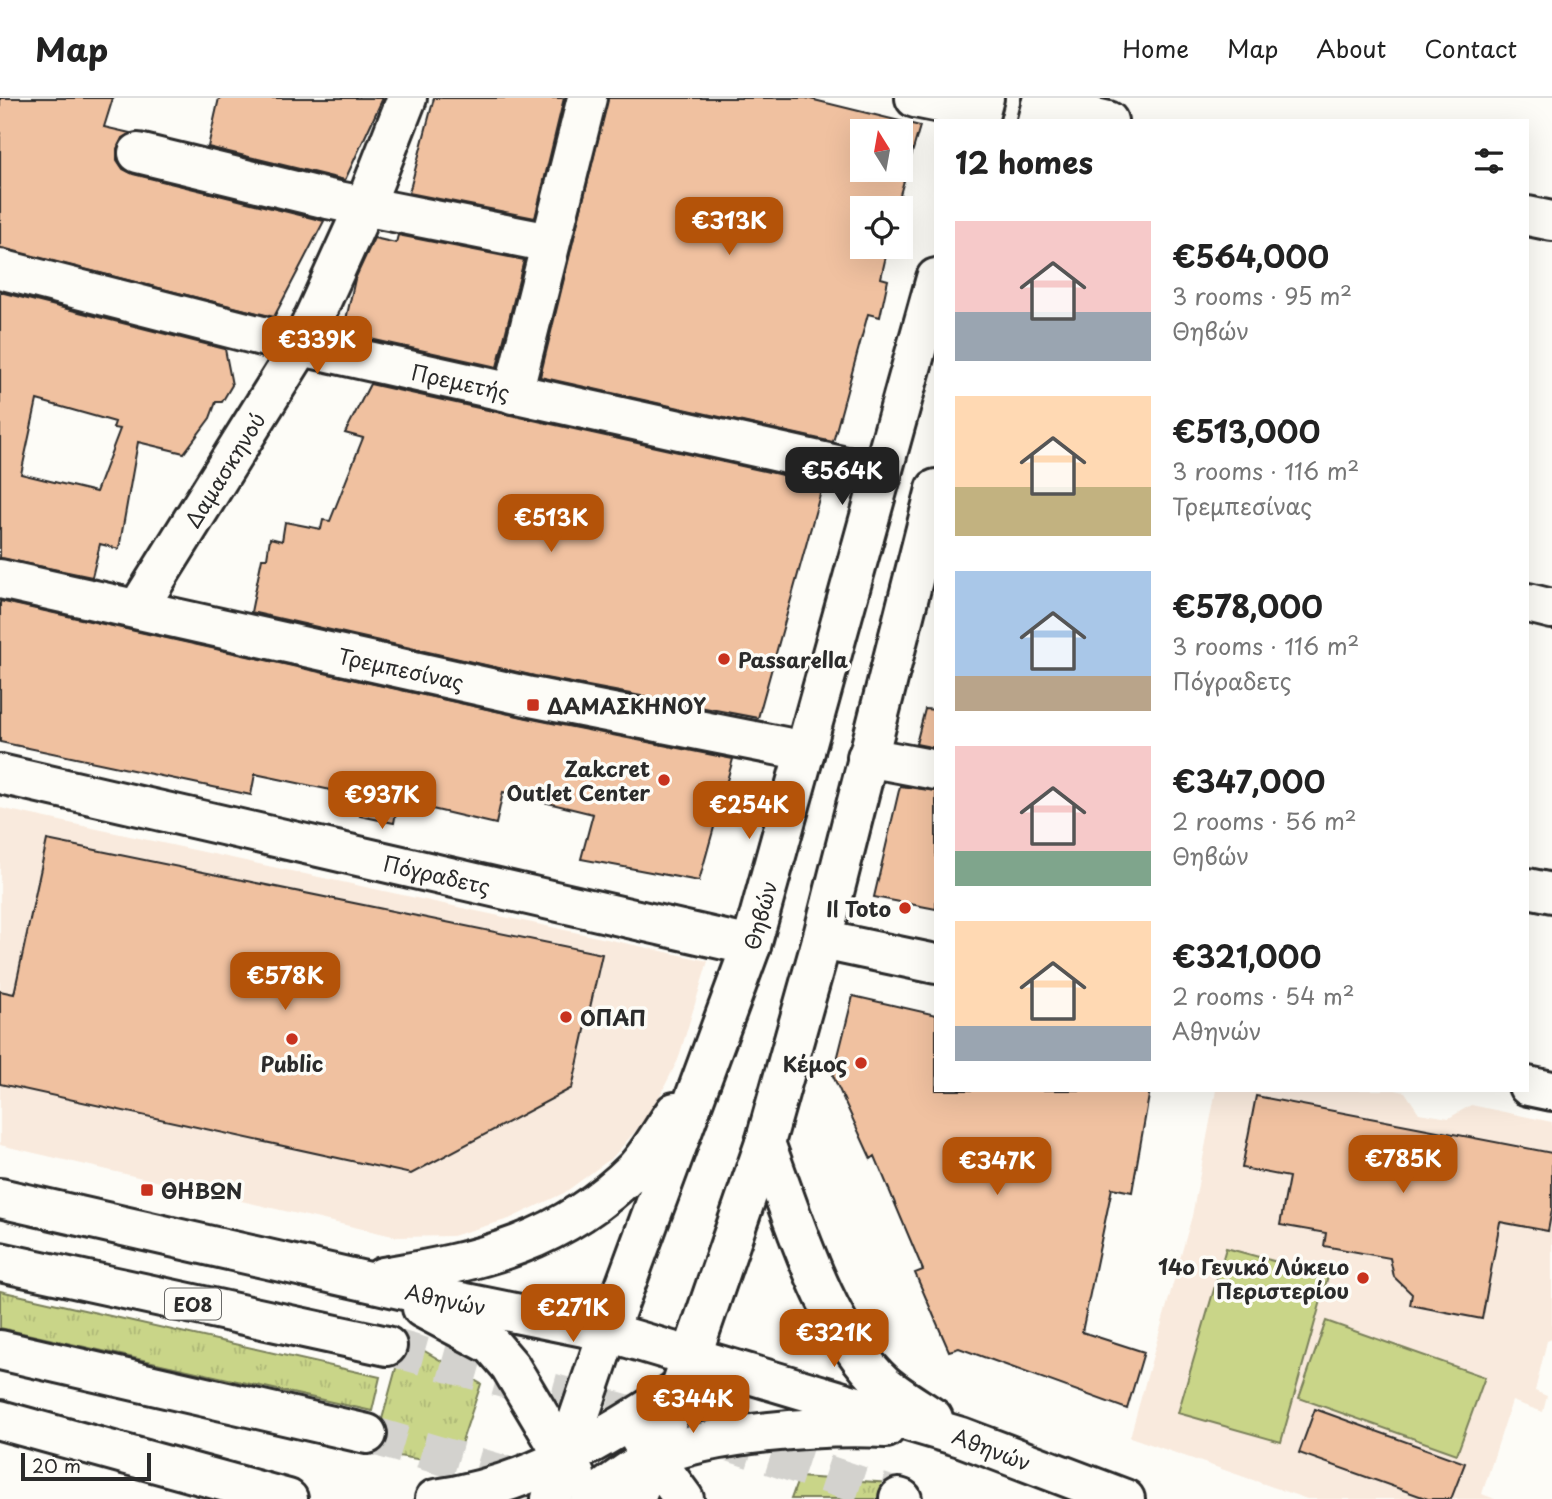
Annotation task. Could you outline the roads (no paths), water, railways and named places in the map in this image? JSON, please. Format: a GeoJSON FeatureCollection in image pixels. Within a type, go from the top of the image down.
{"type":"FeatureCollection","features":[{"type":"Feature","properties":{"kind":"main road","name":"Δαμασκηνού"},"geometry":{"type":"LineString","coordinates":[[138,608],[301,346],[365,205],[407,98]]}},
{"type":"Feature","properties":{"kind":"main road"},"geometry":{"type":"LineString","coordinates":[[513,394],[587,98]]}},
{"type":"Feature","properties":{"kind":"main road"},"geometry":{"type":"LineString","coordinates":[[915,98],[981,110]]}},
{"type":"Feature","properties":{"kind":"main road"},"geometry":{"type":"LineString","coordinates":[[1041,108],[1098,119]]}},
{"type":"Feature","properties":{"kind":"main road"},"geometry":{"type":"LineString","coordinates":[[138,153],[328,199],[550,243]]}},
{"type":"Feature","properties":{"kind":"main road"},"geometry":{"type":"LineString","coordinates":[[1529,216],[1552,221]]}},
{"type":"Feature","properties":{"kind":"main road","name":"Πρεμετής"},"geometry":{"type":"LineString","coordinates":[[0,269],[301,346],[882,475]]}},
{"type":"Feature","properties":{"kind":"main road","name":"Θηβών"},"geometry":{"type":"LineString","coordinates":[[551,1499],[608,1332],[751,946],[934,285]]}},
{"type":"Feature","properties":{"kind":"main road"},"geometry":{"type":"LineString","coordinates":[[635,1499],[685,1373],[765,1143],[822,940],[934,497]]}},
{"type":"Feature","properties":{"kind":"main road","name":"Τρεμπεσίνας"},"geometry":{"type":"LineString","coordinates":[[0,579],[531,697],[805,751]]}},
{"type":"Feature","properties":{"kind":"main road"},"geometry":{"type":"LineString","coordinates":[[1529,603],[1552,609]]}},
{"type":"Feature","properties":{"kind":"main road"},"geometry":{"type":"LineString","coordinates":[[867,757],[934,770]]}},
{"type":"Feature","properties":{"kind":"main road","name":"Πόγραδετς"},"geometry":{"type":"LineString","coordinates":[[0,774],[751,946]]}},
{"type":"Feature","properties":{"kind":"main road"},"geometry":{"type":"LineString","coordinates":[[1529,888],[1552,892]]}},
{"type":"Feature","properties":{"kind":"main road"},"geometry":{"type":"LineString","coordinates":[[822,940],[934,964]]}},
{"type":"Feature","properties":{"kind":"main road"},"geometry":{"type":"LineString","coordinates":[[363,1280],[450,1266],[506,1251],[557,1229],[636,1168],[705,1070]]}},
{"type":"Feature","properties":{"kind":"main road"},"geometry":{"type":"LineString","coordinates":[[1529,1086],[1552,1091]]}},
{"type":"Feature","properties":{"kind":"main road"},"geometry":{"type":"LineString","coordinates":[[765,1143],[819,1282],[845,1337],[884,1384],[961,1437]]}},
{"type":"Feature","properties":{"kind":"main road","name":"Αθηνών"},"geometry":{"type":"LineString","coordinates":[[0,1198],[608,1332],[685,1373],[961,1437],[1125,1499]]}},
{"type":"Feature","properties":{"kind":"main road","name":"ΕΟ8"},"geometry":{"type":"LineString","coordinates":[[0,1262],[387,1346]]}},
{"type":"Feature","properties":{"kind":"main road"},"geometry":{"type":"LineString","coordinates":[[363,1280],[460,1325],[492,1345],[510,1366],[590,1499],[652,1458],[745,1435],[825,1429],[899,1429],[961,1437]]}},
{"type":"Feature","properties":{"kind":"main road"},"geometry":{"type":"LineString","coordinates":[[0,1350],[367,1434]]}},
{"type":"Feature","properties":{"kind":"main road"},"geometry":{"type":"LineString","coordinates":[[435,1499],[505,1483],[565,1460],[629,1422],[685,1373]]}},
{"type":"Feature","properties":{"kind":"main road"},"geometry":{"type":"LineString","coordinates":[[594,1374],[684,1499]]}},
{"type":"Feature","properties":{"kind":"main road"},"geometry":{"type":"LineString","coordinates":[[0,1420],[288,1499]]}},
{"type":"Feature","properties":{"kind":"tunnel"},"geometry":{"type":"LineString","coordinates":[[387,1346],[732,1443],[899,1498]]}},
{"type":"Feature","properties":{"kind":"tunnel"},"geometry":{"type":"LineString","coordinates":[[367,1434],[533,1483]]}},
{"type":"Feature","properties":{"kind":"place","name":"Passarella"},"geometry":{"type":"Point","coordinates":[724,659]}},
{"type":"Feature","properties":{"kind":"place","name":"ΔΑΜΑΣΚΗΝΟΥ"},"geometry":{"type":"Point","coordinates":[533,705]}},
{"type":"Feature","properties":{"kind":"place","name":"Zakcret Outlet Center"},"geometry":{"type":"Point","coordinates":[664,780]}},
{"type":"Feature","properties":{"kind":"place","name":"Il Toto"},"geometry":{"type":"Point","coordinates":[905,908]}},
{"type":"Feature","properties":{"kind":"place","name":"ΟΠΑΠ"},"geometry":{"type":"Point","coordinates":[566,1017]}},
{"type":"Feature","properties":{"kind":"place","name":"Public"},"geometry":{"type":"Point","coordinates":[292,1039]}},
{"type":"Feature","properties":{"kind":"place","name":"Κέμος"},"geometry":{"type":"Point","coordinates":[861,1063]}},
{"type":"Feature","properties":{"kind":"place","name":"ΘΗΒΏΝ"},"geometry":{"type":"Point","coordinates":[147,1190]}},
{"type":"Feature","properties":{"kind":"place","name":"14ο Γενικό Λύκειο Περιστερίου"},"geometry":{"type":"Point","coordinates":[1363,1278]}}]}
